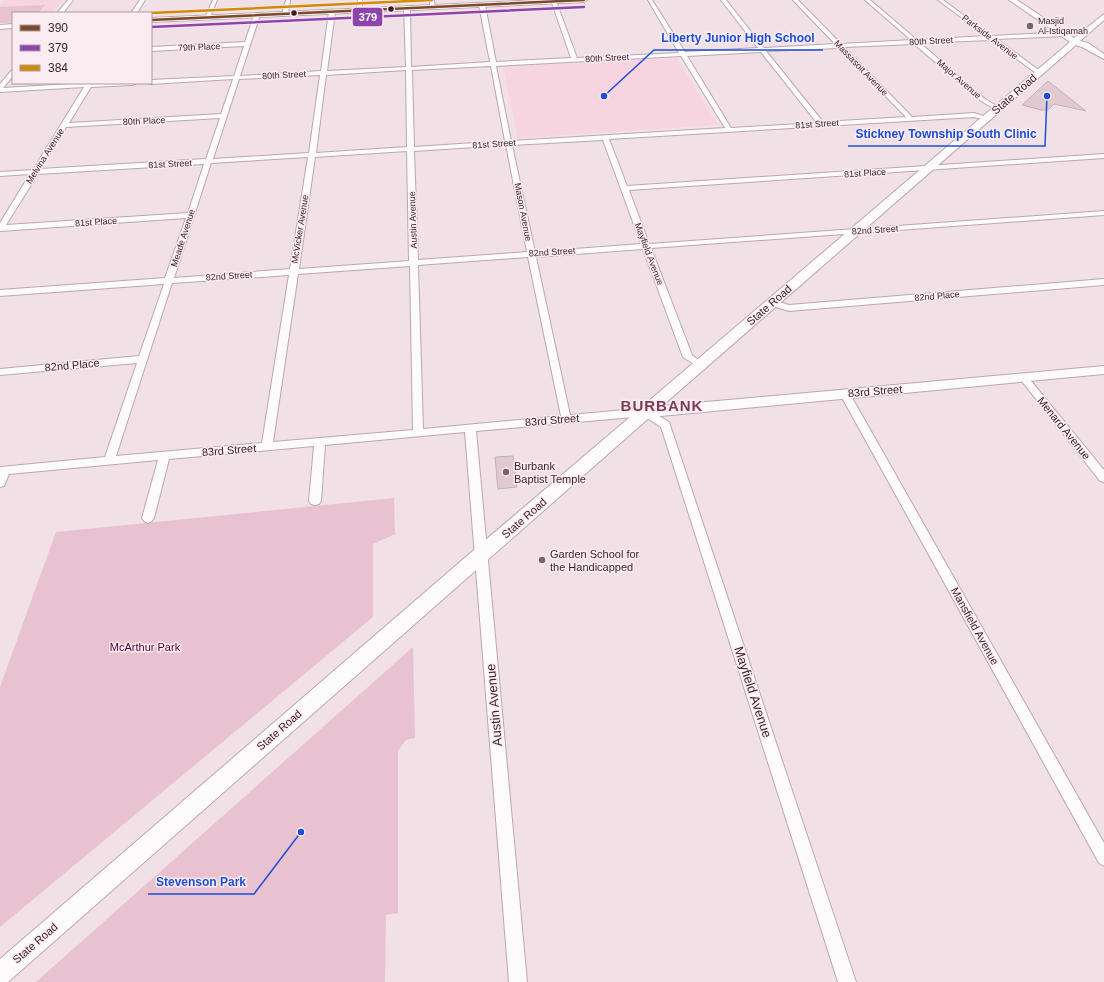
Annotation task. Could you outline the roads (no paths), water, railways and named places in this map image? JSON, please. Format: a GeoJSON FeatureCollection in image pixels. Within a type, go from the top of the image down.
{"type":"FeatureCollection","features":[{"type":"Feature","properties":{"kind":"street"},"geometry":{"type":"LineString","coordinates":[[61,12],[71,0]]}},
{"type":"Feature","properties":{"kind":"street"},"geometry":{"type":"LineString","coordinates":[[135,12],[143,0]]}},
{"type":"Feature","properties":{"kind":"street"},"geometry":{"type":"LineString","coordinates":[[207,17],[215,0]]}},
{"type":"Feature","properties":{"kind":"street"},"geometry":{"type":"LineString","coordinates":[[285,14],[288,0]]}},
{"type":"Feature","properties":{"kind":"street"},"geometry":{"type":"LineString","coordinates":[[359,10],[360,0]]}},
{"type":"Feature","properties":{"kind":"street"},"geometry":{"type":"LineString","coordinates":[[152,20],[407,8],[433,3],[482,5],[506,2],[584,0]]}},
{"type":"Feature","properties":{"kind":"street"},"geometry":{"type":"LineString","coordinates":[[650,0],[729,130]]}},
{"type":"Feature","properties":{"kind":"street"},"geometry":{"type":"LineString","coordinates":[[723,0],[821,124]]}},
{"type":"Feature","properties":{"kind":"street","name":"Massasoit Avenue"},"geometry":{"type":"LineString","coordinates":[[795,0],[910,118]]}},
{"type":"Feature","properties":{"kind":"street","name":"Major Avenue"},"geometry":{"type":"LineString","coordinates":[[867,0],[983,100],[998,109]]}},
{"type":"Feature","properties":{"kind":"street","name":"Parkside Avenue"},"geometry":{"type":"LineString","coordinates":[[940,0],[1039,73]]}},
{"type":"Feature","properties":{"kind":"street"},"geometry":{"type":"LineString","coordinates":[[1012,0],[1075,42],[1085,45],[1104,57]]}},
{"type":"Feature","properties":{"kind":"street"},"geometry":{"type":"LineString","coordinates":[[553,1],[575,60]]}},
{"type":"Feature","properties":{"kind":"street","name":"Mason Avenue"},"geometry":{"type":"LineString","coordinates":[[482,5],[531,254],[566,418]]}},
{"type":"Feature","properties":{"kind":"street","name":"Austin Avenue"},"geometry":{"type":"LineString","coordinates":[[407,8],[418,432]]}},
{"type":"Feature","properties":{"kind":"street","name":"McVicker Avenue"},"geometry":{"type":"LineString","coordinates":[[267,446],[312,155],[332,12]]}},
{"type":"Feature","properties":{"kind":"street","name":"Meade Avenue"},"geometry":{"type":"LineString","coordinates":[[109,461],[257,15]]}},
{"type":"Feature","properties":{"kind":"street","name":"State Road"},"geometry":{"type":"LineString","coordinates":[[0,974],[481,554],[1104,16]]}},
{"type":"Feature","properties":{"kind":"street"},"geometry":{"type":"LineString","coordinates":[[0,27],[12,26]]}},
{"type":"Feature","properties":{"kind":"street","name":"80th Street"},"geometry":{"type":"LineString","coordinates":[[152,82],[1064,34]]}},
{"type":"Feature","properties":{"kind":"street"},"geometry":{"type":"LineString","coordinates":[[1075,42],[1078,47],[1104,64]]}},
{"type":"Feature","properties":{"kind":"street","name":"79th Place"},"geometry":{"type":"LineString","coordinates":[[152,49],[247,44]]}},
{"type":"Feature","properties":{"kind":"street"},"geometry":{"type":"LineString","coordinates":[[0,89],[12,73]]}},
{"type":"Feature","properties":{"kind":"street"},"geometry":{"type":"LineString","coordinates":[[0,89],[89,84]]}},
{"type":"Feature","properties":{"kind":"street","name":"Melvina Avenue"},"geometry":{"type":"LineString","coordinates":[[0,229],[89,84]]}},
{"type":"Feature","properties":{"kind":"street","name":"81st Street"},"geometry":{"type":"LineString","coordinates":[[0,174],[910,118],[974,115],[987,118]]}},
{"type":"Feature","properties":{"kind":"street","name":"80th Place"},"geometry":{"type":"LineString","coordinates":[[65,125],[223,116]]}},
{"type":"Feature","properties":{"kind":"street","name":"Mayfield Avenue"},"geometry":{"type":"LineString","coordinates":[[605,137],[688,357],[700,365]]}},
{"type":"Feature","properties":{"kind":"street","name":"81st Place"},"geometry":{"type":"LineString","coordinates":[[625,188],[1104,156]]}},
{"type":"Feature","properties":{"kind":"street","name":"82nd Street"},"geometry":{"type":"LineString","coordinates":[[0,293],[1104,213]]}},
{"type":"Feature","properties":{"kind":"street","name":"81st Place"},"geometry":{"type":"LineString","coordinates":[[0,229],[191,215]]}},
{"type":"Feature","properties":{"kind":"street","name":"82nd Place"},"geometry":{"type":"LineString","coordinates":[[772,303],[789,308],[1104,282]]}},
{"type":"Feature","properties":{"kind":"street","name":"82nd Place"},"geometry":{"type":"LineString","coordinates":[[0,372],[143,359]]}},
{"type":"Feature","properties":{"kind":"street","name":"83rd Street"},"geometry":{"type":"LineString","coordinates":[[3,471],[566,418],[1104,370]]}},
{"type":"Feature","properties":{"kind":"street","name":"Menard Avenue"},"geometry":{"type":"LineString","coordinates":[[1024,378],[1104,478]]}},
{"type":"Feature","properties":{"kind":"street","name":"Mansfield Avenue"},"geometry":{"type":"LineString","coordinates":[[845,394],[1104,858]]}},
{"type":"Feature","properties":{"kind":"street","name":"Mayfield Avenue"},"geometry":{"type":"LineString","coordinates":[[646,412],[665,425],[847,982]]}},
{"type":"Feature","properties":{"kind":"street","name":"Austin Avenue"},"geometry":{"type":"LineString","coordinates":[[470,427],[518,982]]}},
{"type":"Feature","properties":{"kind":"street"},"geometry":{"type":"LineString","coordinates":[[315,501],[320,442]]}},
{"type":"Feature","properties":{"kind":"street"},"geometry":{"type":"LineString","coordinates":[[148,518],[165,456]]}},
{"type":"Feature","properties":{"kind":"street"},"geometry":{"type":"LineString","coordinates":[[0,483],[3,471]]}},
{"type":"Feature","properties":{"kind":"place","name":"Masjid Al-Istiqamah"},"geometry":{"type":"Point","coordinates":[1030,26]}},
{"type":"Feature","properties":{"kind":"place","name":"Liberty Junior High School"},"geometry":{"type":"Point","coordinates":[604,96]}},
{"type":"Feature","properties":{"kind":"place","name":"Stickney Township South Clinic"},"geometry":{"type":"Point","coordinates":[1047,96]}},
{"type":"Feature","properties":{"kind":"place","name":"Burbank Baptist Temple"},"geometry":{"type":"Point","coordinates":[506,472]}},
{"type":"Feature","properties":{"kind":"place","name":"Garden School for the Handicapped"},"geometry":{"type":"Point","coordinates":[542,560]}},
{"type":"Feature","properties":{"kind":"place","name":"Stevenson Park"},"geometry":{"type":"Point","coordinates":[301,832]}},
{"type":"Feature","properties":{"kind":"district","name":"BURBANK"},"geometry":{"type":"Point","coordinates":[662,405]}},
{"type":"Feature","properties":{"kind":"park label","name":"McArthur Park"},"geometry":{"type":"Point","coordinates":[145,647]}}]}
